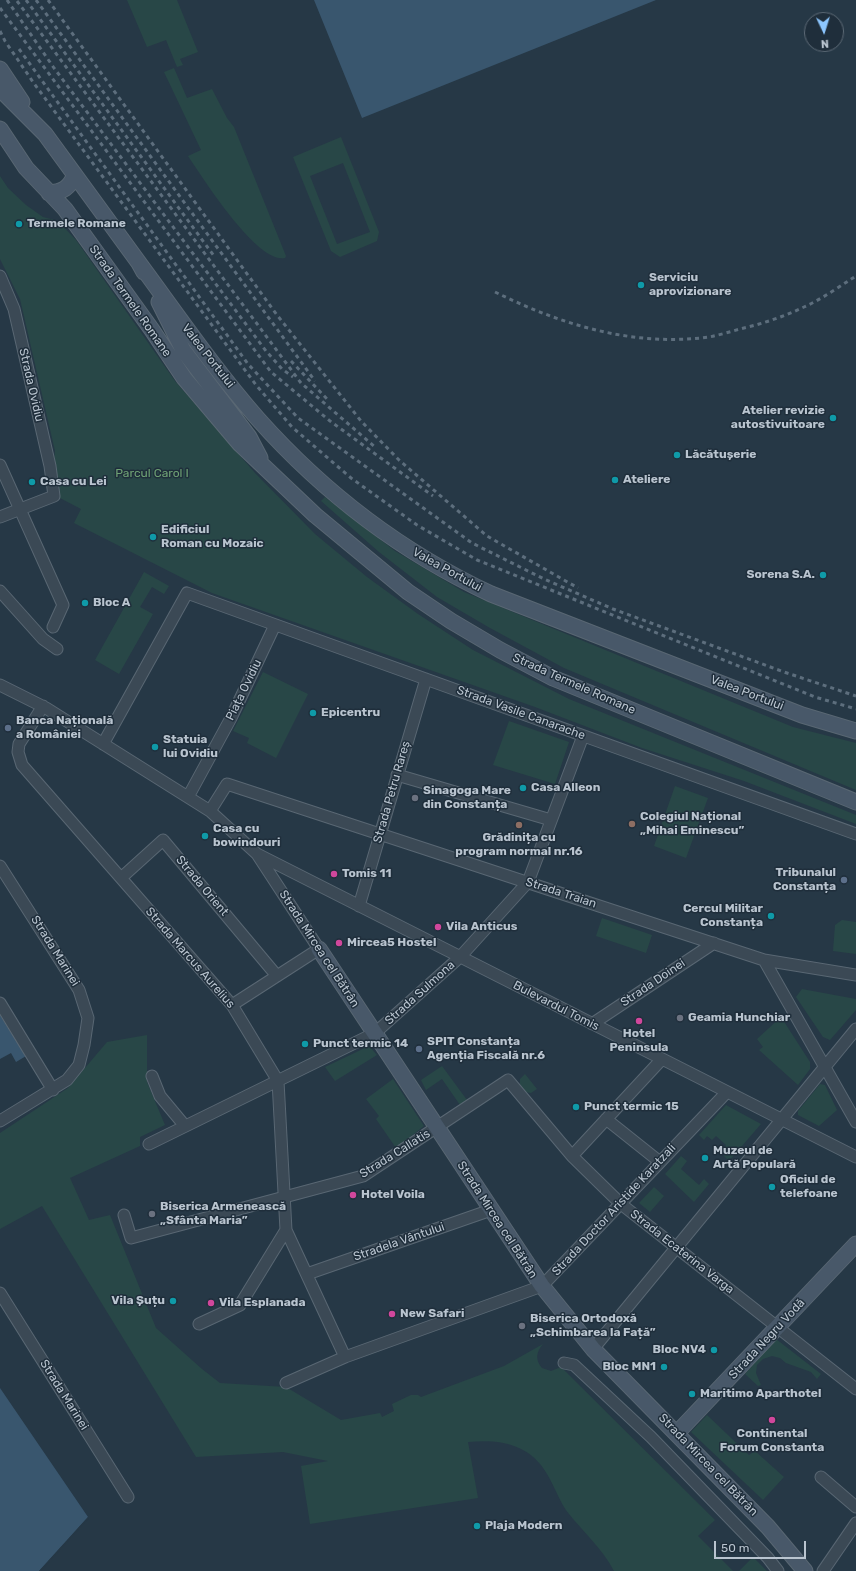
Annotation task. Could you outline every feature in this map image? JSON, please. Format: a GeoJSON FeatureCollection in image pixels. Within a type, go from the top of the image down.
{"type":"FeatureCollection","features":[{"type":"Feature","properties":{"kind":"street"},"geometry":{"type":"LineString","coordinates":[[0,69],[45,134]]}},
{"type":"Feature","properties":{"kind":"street","name":"Strada Termele Romane"},"geometry":{"type":"LineString","coordinates":[[0,89],[45,134],[139,263],[183,350],[249,437],[266,469]]}},
{"type":"Feature","properties":{"kind":"street","name":"Strada Termele Romane"},"geometry":{"type":"LineString","coordinates":[[0,128],[26,168],[65,209],[152,330],[184,378],[239,443],[315,515],[408,592],[451,621],[500,650],[554,678],[856,802]]}},
{"type":"Feature","properties":{"kind":"street"},"geometry":{"type":"LineString","coordinates":[[49,193],[63,190],[70,185],[75,175]]}},
{"type":"Feature","properties":{"kind":"street","name":"Valea Portului"},"geometry":{"type":"LineString","coordinates":[[139,263],[209,359],[258,419],[289,452],[331,492],[358,514],[423,559],[459,579],[491,594],[802,715],[856,731]]}},
{"type":"Feature","properties":{"kind":"street","name":"Strada Ovidiu"},"geometry":{"type":"LineString","coordinates":[[0,276],[14,309],[50,466],[54,496],[20,509]]}},
{"type":"Feature","properties":{"kind":"street"},"geometry":{"type":"LineString","coordinates":[[152,330],[183,350],[209,359]]}},
{"type":"Feature","properties":{"kind":"street"},"geometry":{"type":"LineString","coordinates":[[0,465],[63,605],[53,627]]}},
{"type":"Feature","properties":{"kind":"street"},"geometry":{"type":"LineString","coordinates":[[0,517],[20,509]]}},
{"type":"Feature","properties":{"kind":"street"},"geometry":{"type":"LineString","coordinates":[[0,591],[4,604],[43,639],[57,649]]}},
{"type":"Feature","properties":{"kind":"street","name":"Strada Vasile Canarache"},"geometry":{"type":"LineString","coordinates":[[103,744],[187,593],[856,834]]}},
{"type":"Feature","properties":{"kind":"street","name":"Piața Ovidiu"},"geometry":{"type":"LineString","coordinates":[[188,797],[231,718],[275,625]]}},
{"type":"Feature","properties":{"kind":"street","name":"Strada Petru Rareș"},"geometry":{"type":"LineString","coordinates":[[359,906],[426,679]]}},
{"type":"Feature","properties":{"kind":"street","name":"Strada Mircea cel Bătrân"},"geometry":{"type":"LineString","coordinates":[[0,685],[44,707],[210,811],[257,854],[542,1286],[593,1349],[768,1527],[805,1571]]}},
{"type":"Feature","properties":{"kind":"street","name":"Strada Marcus Aurelius"},"geometry":{"type":"LineString","coordinates":[[44,707],[19,744],[18,752],[22,765],[232,1005],[278,1081],[286,1230],[345,1357]]}},
{"type":"Feature","properties":{"kind":"street","name":"Strada Sulmona"},"geometry":{"type":"LineString","coordinates":[[148,1144],[375,1033],[460,957],[528,882],[583,736]]}},
{"type":"Feature","properties":{"kind":"street"},"geometry":{"type":"LineString","coordinates":[[397,775],[551,820]]}},
{"type":"Feature","properties":{"kind":"street","name":"Strada Traian"},"geometry":{"type":"LineString","coordinates":[[210,811],[227,784],[764,960],[856,975]]}},
{"type":"Feature","properties":{"kind":"street","name":"Strada Orient"},"geometry":{"type":"LineString","coordinates":[[121,878],[163,840],[277,976]]}},
{"type":"Feature","properties":{"kind":"street","name":"Bulevardul Tomis"},"geometry":{"type":"LineString","coordinates":[[257,854],[856,1157]]}},
{"type":"Feature","properties":{"kind":"street","name":"Strada Marinei"},"geometry":{"type":"LineString","coordinates":[[0,866],[79,990],[88,1018],[84,1045],[78,1065],[67,1080],[0,1121]]}},
{"type":"Feature","properties":{"kind":"street","name":"Strada Doinei"},"geometry":{"type":"LineString","coordinates":[[592,1024],[714,943]]}},
{"type":"Feature","properties":{"kind":"street"},"geometry":{"type":"LineString","coordinates":[[232,1005],[319,949]]}},
{"type":"Feature","properties":{"kind":"street"},"geometry":{"type":"LineString","coordinates":[[764,960],[856,1122]]}},
{"type":"Feature","properties":{"kind":"street"},"geometry":{"type":"LineString","coordinates":[[0,1003],[52,1090]]}},
{"type":"Feature","properties":{"kind":"street"},"geometry":{"type":"LineString","coordinates":[[593,1349],[856,1029]]}},
{"type":"Feature","properties":{"kind":"street"},"geometry":{"type":"LineString","coordinates":[[572,1156],[662,1059]]}},
{"type":"Feature","properties":{"kind":"street"},"geometry":{"type":"LineString","coordinates":[[152,1076],[160,1096],[185,1126]]}},
{"type":"Feature","properties":{"kind":"street","name":"Strada Callatis"},"geometry":{"type":"LineString","coordinates":[[124,1214],[132,1238],[363,1176],[508,1080]]}},
{"type":"Feature","properties":{"kind":"street","name":"Strada Ecaterina Varga"},"geometry":{"type":"LineString","coordinates":[[508,1080],[572,1156],[621,1204],[856,1390]]}},
{"type":"Feature","properties":{"kind":"street","name":"Strada Doctor Aristide Karatzali"},"geometry":{"type":"LineString","coordinates":[[286,1383],[345,1357],[542,1286],[727,1092]]}},
{"type":"Feature","properties":{"kind":"street"},"geometry":{"type":"LineString","coordinates":[[606,1119],[660,1162]]}},
{"type":"Feature","properties":{"kind":"street","name":"Stradela Vântului"},"geometry":{"type":"LineString","coordinates":[[307,1274],[491,1210]]}},
{"type":"Feature","properties":{"kind":"street"},"geometry":{"type":"LineString","coordinates":[[199,1324],[240,1305],[286,1230]]}},
{"type":"Feature","properties":{"kind":"street","name":"Strada Negru Vodă"},"geometry":{"type":"LineString","coordinates":[[677,1433],[856,1244]]}},
{"type":"Feature","properties":{"kind":"street","name":"Strada Marinei"},"geometry":{"type":"LineString","coordinates":[[0,1293],[128,1497]]}},
{"type":"Feature","properties":{"kind":"street"},"geometry":{"type":"LineString","coordinates":[[564,1363],[574,1365],[651,1436],[768,1558],[778,1571]]}},
{"type":"Feature","properties":{"kind":"street"},"geometry":{"type":"LineString","coordinates":[[821,1477],[856,1507]]}},
{"type":"Feature","properties":{"kind":"street"},"geometry":{"type":"LineString","coordinates":[[823,1571],[856,1523]]}},
{"type":"Feature","properties":{"kind":"green space"},"geometry":{"type":"Polygon","coordinates":[[[127,0],[177,0],[198,52],[180,59],[183,65],[177,67],[166,40],[147,47],[127,0]]]}},
{"type":"Feature","properties":{"kind":"green space"},"geometry":{"type":"Polygon","coordinates":[[[174,68],[187,98],[212,89],[227,118],[234,127],[286,256],[285,258],[273,256],[260,248],[246,234],[218,200],[188,156],[201,150],[164,72],[174,68]]]}},
{"type":"Feature","properties":{"kind":"green space"},"geometry":{"type":"Polygon","coordinates":[[[341,137],[379,232],[377,241],[340,257],[331,251],[293,157],[341,137]],[[343,163],[310,176],[337,244],[370,232],[343,163]]]}},
{"type":"Feature","properties":{"kind":"green space","name":"Parcul Carol I"},"geometry":{"type":"Polygon","coordinates":[[[0,176],[8,188],[26,205],[43,217],[58,221],[76,240],[175,381],[255,473],[315,534],[367,577],[418,614],[473,650],[569,699],[856,815],[856,824],[744,781],[642,748],[535,707],[212,593],[74,523],[81,509],[58,497],[53,468],[55,451],[20,299],[0,259],[0,176]]]}},
{"type":"Feature","properties":{"kind":"green space"},"geometry":{"type":"Polygon","coordinates":[[[325,497],[395,551],[464,592],[793,727],[856,743],[856,790],[564,668],[490,628],[437,597],[379,552],[321,501],[325,497]]]}},
{"type":"Feature","properties":{"kind":"green space"},"geometry":{"type":"Polygon","coordinates":[[[144,572],[169,586],[164,594],[152,587],[140,607],[153,614],[119,674],[95,660],[144,572]]]}},
{"type":"Feature","properties":{"kind":"green space"},"geometry":{"type":"Polygon","coordinates":[[[263,672],[308,694],[276,758],[247,743],[249,738],[233,731],[263,672]]]}},
{"type":"Feature","properties":{"kind":"green space"},"geometry":{"type":"Polygon","coordinates":[[[509,721],[569,742],[555,784],[493,765],[509,721]]]}},
{"type":"Feature","properties":{"kind":"green space"},"geometry":{"type":"Polygon","coordinates":[[[675,786],[708,798],[686,858],[654,846],[675,786]]]}},
{"type":"Feature","properties":{"kind":"green space"},"geometry":{"type":"Polygon","coordinates":[[[602,918],[652,935],[646,953],[596,936],[602,918]]]}},
{"type":"Feature","properties":{"kind":"green space"},"geometry":{"type":"Polygon","coordinates":[[[842,920],[856,922],[856,954],[833,951],[835,925],[842,920]]]}},
{"type":"Feature","properties":{"kind":"green space"},"geometry":{"type":"Polygon","coordinates":[[[802,989],[856,999],[856,1010],[830,1040],[823,1037],[796,997],[802,989]]]}},
{"type":"Feature","properties":{"kind":"green space"},"geometry":{"type":"Polygon","coordinates":[[[781,1017],[810,1062],[810,1069],[798,1085],[759,1050],[763,1047],[757,1039],[781,1017]]]}},
{"type":"Feature","properties":{"kind":"green space"},"geometry":{"type":"Polygon","coordinates":[[[147,1035],[147,1082],[165,1125],[140,1137],[140,1146],[70,1178],[89,1220],[110,1215],[156,1328],[220,1383],[286,1387],[341,1420],[380,1413],[382,1417],[394,1411],[392,1404],[411,1395],[418,1395],[421,1397],[504,1366],[543,1344],[537,1356],[538,1362],[542,1368],[551,1371],[561,1367],[715,1520],[698,1536],[733,1571],[614,1571],[599,1548],[566,1510],[550,1479],[540,1464],[523,1450],[503,1443],[480,1441],[468,1442],[478,1498],[310,1524],[301,1466],[328,1461],[283,1452],[196,1457],[42,1206],[0,1229],[0,1133],[68,1088],[107,1042],[147,1035]]]}},
{"type":"Feature","properties":{"kind":"green space"},"geometry":{"type":"Polygon","coordinates":[[[369,1046],[377,1055],[335,1081],[325,1067],[369,1046]]]}},
{"type":"Feature","properties":{"kind":"green space"},"geometry":{"type":"Polygon","coordinates":[[[442,1066],[467,1100],[460,1105],[442,1079],[426,1090],[421,1080],[442,1066]]]}},
{"type":"Feature","properties":{"kind":"green space"},"geometry":{"type":"Polygon","coordinates":[[[525,1074],[537,1089],[531,1093],[525,1092],[520,1088],[520,1079],[525,1074]]]}},
{"type":"Feature","properties":{"kind":"green space"},"geometry":{"type":"Polygon","coordinates":[[[393,1079],[424,1126],[396,1148],[376,1119],[379,1116],[366,1099],[393,1079]]]}},
{"type":"Feature","properties":{"kind":"green space"},"geometry":{"type":"Polygon","coordinates":[[[820,1084],[825,1085],[837,1110],[819,1126],[798,1115],[798,1111],[820,1084]]]}},
{"type":"Feature","properties":{"kind":"green space"},"geometry":{"type":"Polygon","coordinates":[[[726,1105],[761,1124],[729,1161],[724,1156],[727,1152],[724,1149],[726,1145],[716,1136],[712,1140],[707,1136],[704,1140],[699,1135],[726,1105]]]}},
{"type":"Feature","properties":{"kind":"green space"},"geometry":{"type":"Polygon","coordinates":[[[681,1156],[687,1161],[681,1169],[699,1185],[704,1179],[709,1184],[694,1202],[665,1174],[681,1156]]]}},
{"type":"Feature","properties":{"kind":"green space"},"geometry":{"type":"Polygon","coordinates":[[[654,1187],[664,1196],[650,1212],[639,1203],[654,1187]]]}},
{"type":"Feature","properties":{"kind":"green space"},"geometry":{"type":"Polygon","coordinates":[[[776,1339],[821,1374],[817,1379],[811,1372],[772,1356],[763,1359],[757,1365],[756,1373],[761,1385],[758,1386],[745,1374],[776,1339]]]}},
{"type":"Feature","properties":{"kind":"green space"},"geometry":{"type":"Polygon","coordinates":[[[707,1415],[749,1455],[755,1451],[784,1477],[763,1500],[691,1432],[707,1415]]]}},
{"type":"Feature","properties":{"kind":"green space"},"geometry":{"type":"Polygon","coordinates":[[[753,1557],[767,1571],[739,1571],[753,1557]]]}},
{"type":"Feature","properties":{"kind":"water"},"geometry":{"type":"Polygon","coordinates":[[[314,0],[656,0],[362,118],[314,0]]]}},
{"type":"Feature","properties":{"kind":"water"},"geometry":{"type":"Polygon","coordinates":[[[0,1015],[26,1056],[16,1062],[11,1053],[0,1059],[0,1015]]]}},
{"type":"Feature","properties":{"kind":"water"},"geometry":{"type":"Polygon","coordinates":[[[0,1388],[88,1517],[39,1571],[0,1571],[0,1388]]]}},
{"type":"Feature","properties":{"kind":"pier"},"geometry":{"type":"Polygon","coordinates":[[[88,1517],[89,1518],[41,1571],[39,1571],[88,1517]]]}},
{"type":"Feature","properties":{"kind":"railway"},"geometry":{"type":"LineString","coordinates":[[7,0],[54,68],[266,351],[282,369],[293,377]]}},
{"type":"Feature","properties":{"kind":"railway"},"geometry":{"type":"LineString","coordinates":[[26,0],[214,256]]}},
{"type":"Feature","properties":{"kind":"railway"},"geometry":{"type":"LineString","coordinates":[[36,0],[315,381]]}},
{"type":"Feature","properties":{"kind":"railway"},"geometry":{"type":"LineString","coordinates":[[48,0],[277,315],[361,421],[399,460],[487,536],[578,588]]}},
{"type":"Feature","properties":{"kind":"railway"},"geometry":{"type":"LineString","coordinates":[[17,1],[301,383],[375,447]]}},
{"type":"Feature","properties":{"kind":"railway"},"geometry":{"type":"LineString","coordinates":[[0,8],[271,372],[330,421],[433,496]]}},
{"type":"Feature","properties":{"kind":"railway"},"geometry":{"type":"LineString","coordinates":[[0,31],[5,41],[33,82],[256,385],[292,427],[351,478],[417,525],[477,560],[815,697],[856,709]]}},
{"type":"Feature","properties":{"kind":"railway"},"geometry":{"type":"LineString","coordinates":[[19,49],[248,364],[298,418],[472,543],[544,579],[613,609],[784,672],[856,696]]}},
{"type":"Feature","properties":{"kind":"railway"},"geometry":{"type":"LineString","coordinates":[[495,292],[546,314],[599,331],[653,339],[681,339],[709,337],[775,319],[811,304],[856,276]]}},
{"type":"Feature","properties":{"kind":"railway"},"geometry":{"type":"LineString","coordinates":[[291,361],[328,400]]}},
{"type":"Feature","properties":{"kind":"place","name":"Termele Romane"},"geometry":{"type":"Point","coordinates":[19,224]}},
{"type":"Feature","properties":{"kind":"place","name":"Serviciu aprovizionare"},"geometry":{"type":"Point","coordinates":[641,285]}},
{"type":"Feature","properties":{"kind":"place","name":"Atelier revizie autostivuitoare"},"geometry":{"type":"Point","coordinates":[833,418]}},
{"type":"Feature","properties":{"kind":"place","name":"Lăcătușerie"},"geometry":{"type":"Point","coordinates":[677,455]}},
{"type":"Feature","properties":{"kind":"place","name":"Ateliere"},"geometry":{"type":"Point","coordinates":[615,480]}},
{"type":"Feature","properties":{"kind":"place","name":"Casa cu Lei"},"geometry":{"type":"Point","coordinates":[32,482]}},
{"type":"Feature","properties":{"kind":"place","name":"Edificiul Roman cu Mozaic"},"geometry":{"type":"Point","coordinates":[153,537]}},
{"type":"Feature","properties":{"kind":"place","name":"Sorena S.A."},"geometry":{"type":"Point","coordinates":[823,575]}},
{"type":"Feature","properties":{"kind":"place","name":"Bloc A"},"geometry":{"type":"Point","coordinates":[85,603]}},
{"type":"Feature","properties":{"kind":"place","name":"Epicentru"},"geometry":{"type":"Point","coordinates":[313,713]}},
{"type":"Feature","properties":{"kind":"place","name":"Banca Națională a României"},"geometry":{"type":"Point","coordinates":[8,728]}},
{"type":"Feature","properties":{"kind":"place","name":"Statuia lui Ovidiu"},"geometry":{"type":"Point","coordinates":[155,747]}},
{"type":"Feature","properties":{"kind":"place","name":"Casa Alleon"},"geometry":{"type":"Point","coordinates":[523,788]}},
{"type":"Feature","properties":{"kind":"place","name":"Sinagoga Mare din Constanța"},"geometry":{"type":"Point","coordinates":[415,798]}},
{"type":"Feature","properties":{"kind":"place","name":"Colegiul Național „Mihai Eminescu”"},"geometry":{"type":"Point","coordinates":[632,824]}},
{"type":"Feature","properties":{"kind":"place","name":"Grădinița cu program normal nr.16"},"geometry":{"type":"Point","coordinates":[519,825]}},
{"type":"Feature","properties":{"kind":"place","name":"Casa cu bowindouri"},"geometry":{"type":"Point","coordinates":[205,836]}},
{"type":"Feature","properties":{"kind":"place","name":"Tomis 11"},"geometry":{"type":"Point","coordinates":[334,874]}},
{"type":"Feature","properties":{"kind":"place","name":"Tribunalul Constanța"},"geometry":{"type":"Point","coordinates":[844,880]}},
{"type":"Feature","properties":{"kind":"place","name":"Cercul Militar Constanța"},"geometry":{"type":"Point","coordinates":[771,916]}},
{"type":"Feature","properties":{"kind":"place","name":"Vila Anticus"},"geometry":{"type":"Point","coordinates":[438,927]}},
{"type":"Feature","properties":{"kind":"place","name":"Mircea5 Hostel"},"geometry":{"type":"Point","coordinates":[339,943]}},
{"type":"Feature","properties":{"kind":"place","name":"Geamia Hunchiar"},"geometry":{"type":"Point","coordinates":[680,1018]}},
{"type":"Feature","properties":{"kind":"place","name":"Hotel Peninsula"},"geometry":{"type":"Point","coordinates":[639,1021]}},
{"type":"Feature","properties":{"kind":"place","name":"Punct termic 14"},"geometry":{"type":"Point","coordinates":[305,1044]}},
{"type":"Feature","properties":{"kind":"place","name":"SPIT Constanța Agenția Fiscală nr.6"},"geometry":{"type":"Point","coordinates":[419,1049]}},
{"type":"Feature","properties":{"kind":"place","name":"Punct termic 15"},"geometry":{"type":"Point","coordinates":[576,1107]}},
{"type":"Feature","properties":{"kind":"place","name":"Muzeul de Artă Populară"},"geometry":{"type":"Point","coordinates":[705,1158]}},
{"type":"Feature","properties":{"kind":"place","name":"Oficiul de telefoane"},"geometry":{"type":"Point","coordinates":[772,1187]}},
{"type":"Feature","properties":{"kind":"place","name":"Hotel Voila"},"geometry":{"type":"Point","coordinates":[353,1195]}},
{"type":"Feature","properties":{"kind":"place","name":"Biserica Armenească „Sfânta Maria”"},"geometry":{"type":"Point","coordinates":[152,1214]}},
{"type":"Feature","properties":{"kind":"place","name":"Vila Șuțu"},"geometry":{"type":"Point","coordinates":[173,1301]}},
{"type":"Feature","properties":{"kind":"place","name":"Vila Esplanada"},"geometry":{"type":"Point","coordinates":[211,1303]}},
{"type":"Feature","properties":{"kind":"place","name":"New Safari"},"geometry":{"type":"Point","coordinates":[392,1314]}},
{"type":"Feature","properties":{"kind":"place","name":"Biserica Ortodoxă „Schimbarea la Față”"},"geometry":{"type":"Point","coordinates":[522,1326]}},
{"type":"Feature","properties":{"kind":"place","name":"Bloc NV4"},"geometry":{"type":"Point","coordinates":[714,1350]}},
{"type":"Feature","properties":{"kind":"place","name":"Bloc MN1"},"geometry":{"type":"Point","coordinates":[664,1367]}},
{"type":"Feature","properties":{"kind":"place","name":"Maritimo Aparthotel"},"geometry":{"type":"Point","coordinates":[692,1394]}},
{"type":"Feature","properties":{"kind":"place","name":"Continental Forum Constanta"},"geometry":{"type":"Point","coordinates":[772,1420]}},
{"type":"Feature","properties":{"kind":"place","name":"Plaja Modern"},"geometry":{"type":"Point","coordinates":[477,1526]}}]}
